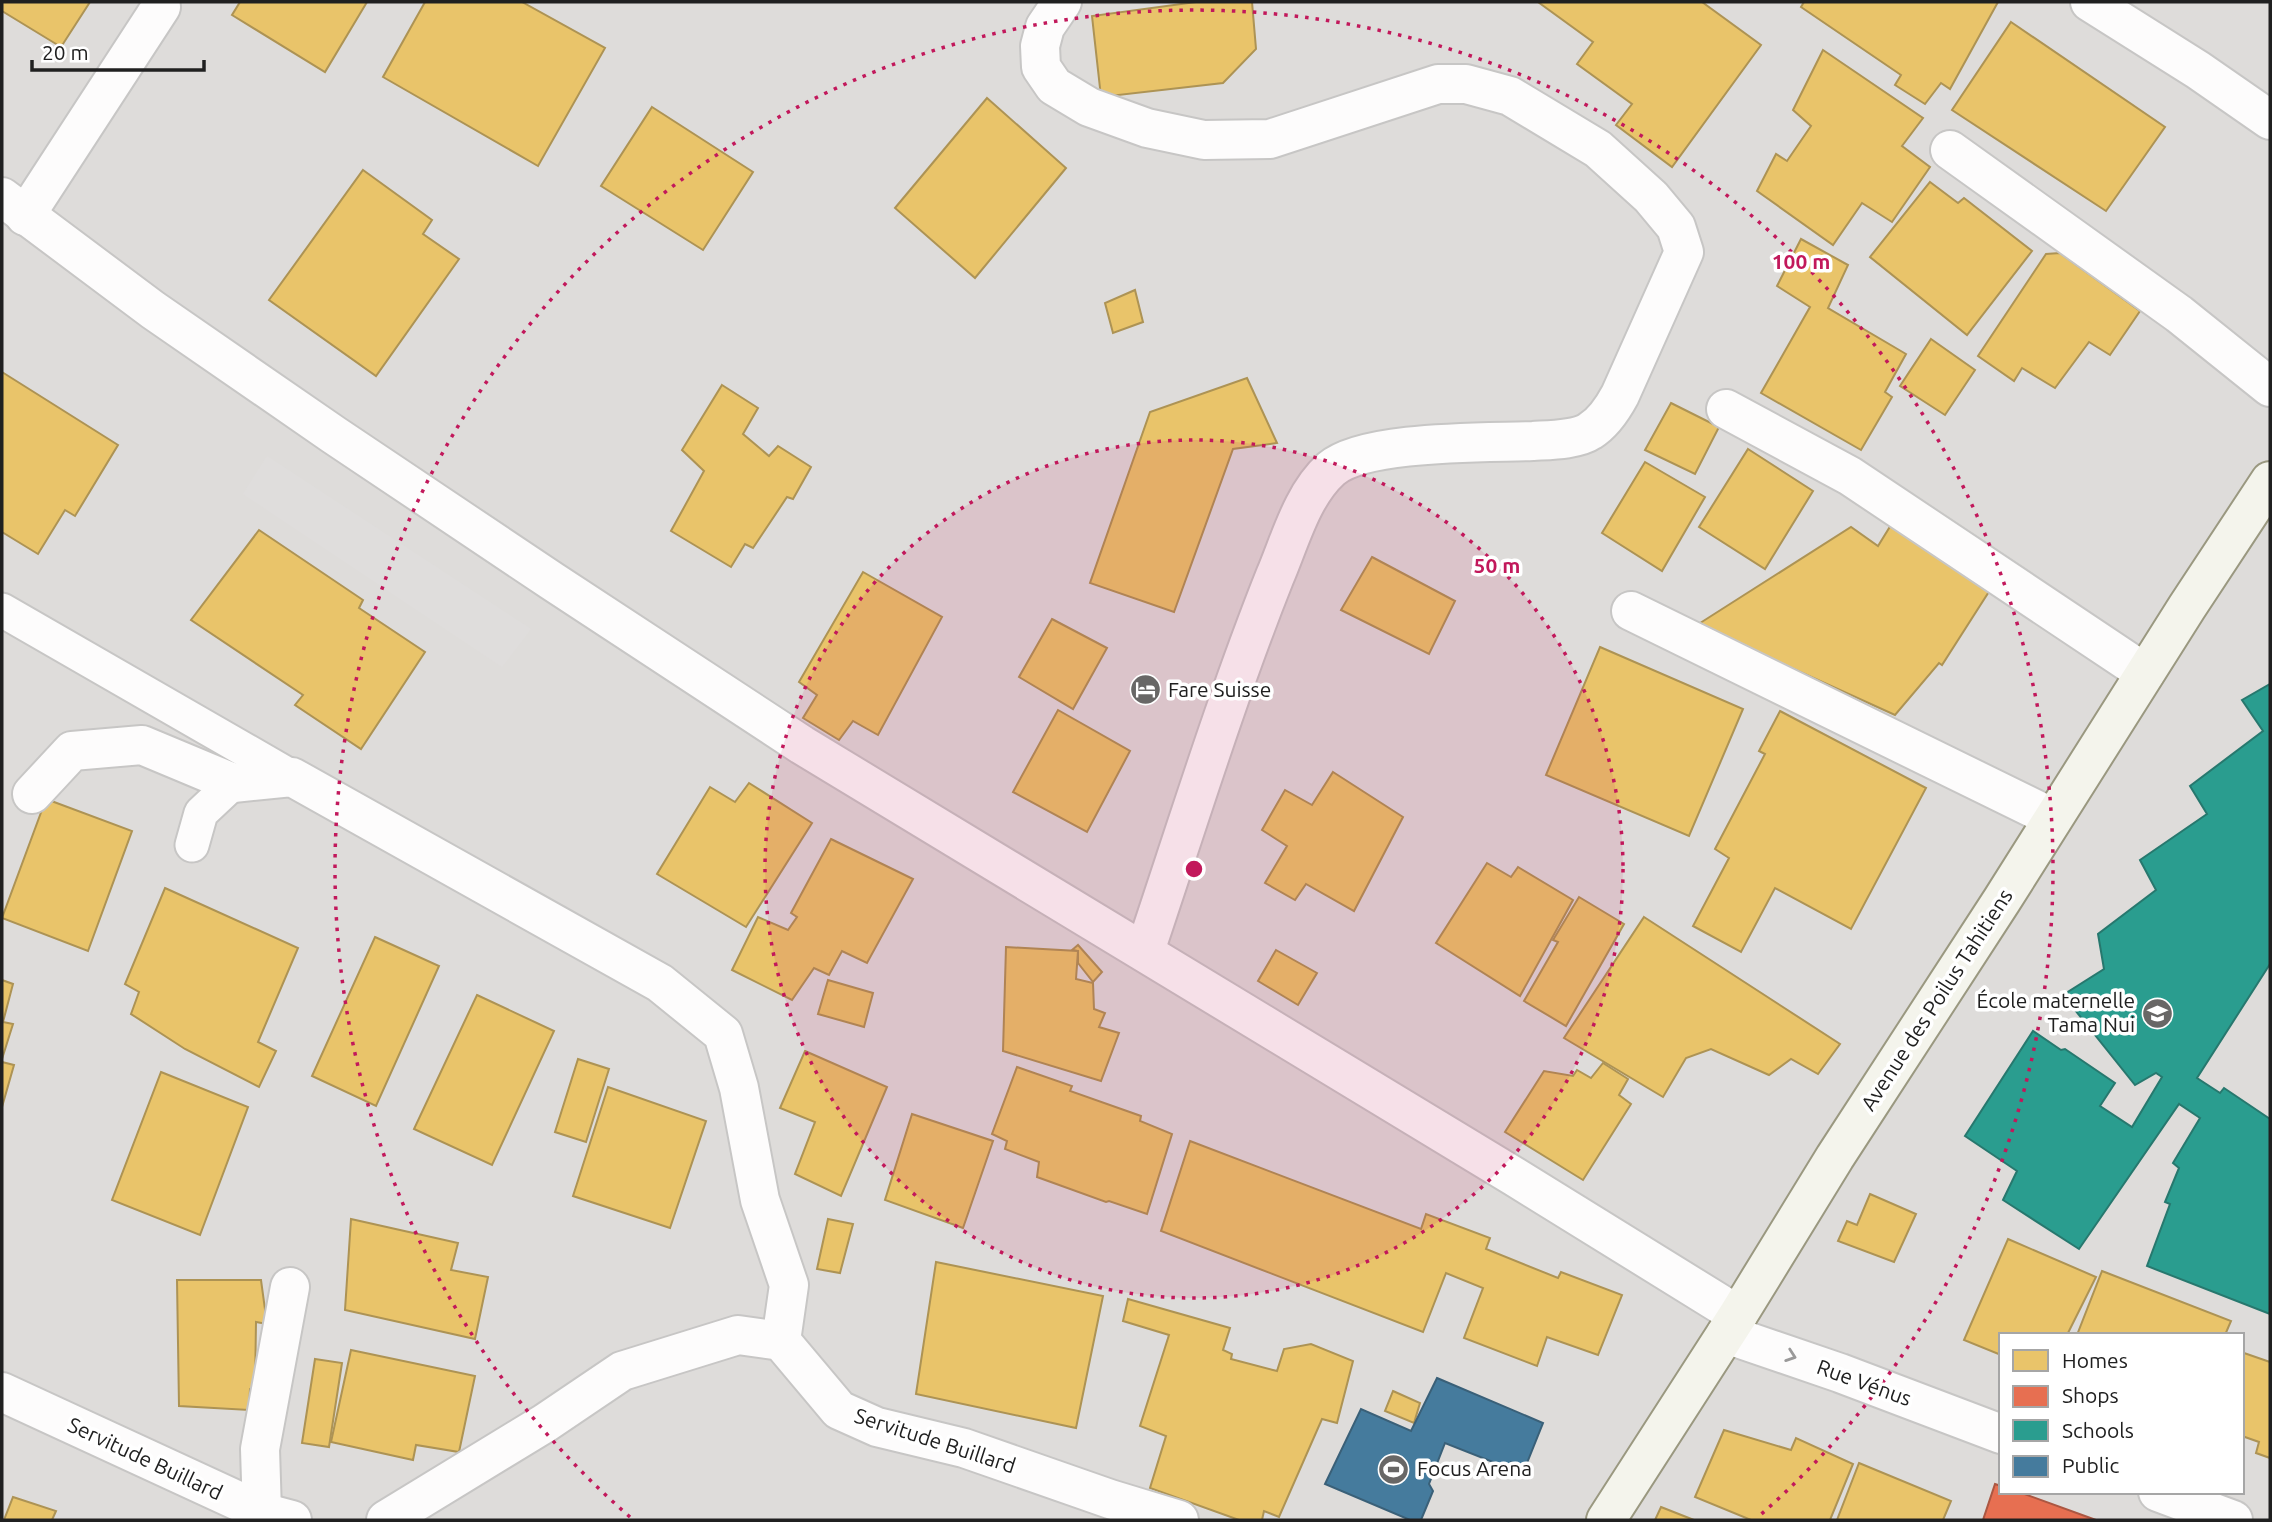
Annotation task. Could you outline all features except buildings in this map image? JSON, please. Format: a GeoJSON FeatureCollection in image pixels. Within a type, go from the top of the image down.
{"type":"FeatureCollection","features":[{"type":"Feature","properties":{"kind":"main road","name":"Avenue des Poilus Tahitiens"},"geometry":{"type":"LineString","coordinates":[[1606,1520],[1732,1325],[1835,1157],[2270,481]]}},
{"type":"Feature","properties":{"kind":"street"},"geometry":{"type":"LineString","coordinates":[[1062,2],[1045,27],[1040,46],[1041,67],[1054,86],[1089,107],[1147,128],[1204,141],[1270,139],[1438,84],[1466,84],[1510,96],[1598,149],[1651,197],[1668,217],[1676,227],[1684,252],[1620,395],[1611,411],[1589,433],[1559,439],[1384,448],[1350,458],[1332,468],[1315,487],[1298,520],[1257,622],[1145,951]]}},
{"type":"Feature","properties":{"kind":"street"},"geometry":{"type":"LineString","coordinates":[[2090,2],[2198,70],[2270,120]]}},
{"type":"Feature","properties":{"kind":"street"},"geometry":{"type":"LineString","coordinates":[[14,206],[161,7]]}},
{"type":"Feature","properties":{"kind":"street"},"geometry":{"type":"LineString","coordinates":[[1950,150],[2179,314],[2270,387]]}},
{"type":"Feature","properties":{"kind":"street","name":"Rue Vénus"},"geometry":{"type":"LineString","coordinates":[[14,206],[153,310],[552,581],[802,744],[1145,951],[1732,1325],[1840,1373],[1999,1433]]}},
{"type":"Feature","properties":{"kind":"street"},"geometry":{"type":"LineString","coordinates":[[1726,410],[1850,476],[2145,673]]}},
{"type":"Feature","properties":{"kind":"street"},"geometry":{"type":"LineString","coordinates":[[1631,611],[2053,818]]}},
{"type":"Feature","properties":{"kind":"street"},"geometry":{"type":"LineString","coordinates":[[32,794],[72,751],[142,745],[233,783],[292,776],[660,983],[723,1034],[739,1088],[760,1200],[789,1285],[781,1341],[738,1335],[622,1371],[534,1430],[386,1520]]}},
{"type":"Feature","properties":{"kind":"street"},"geometry":{"type":"LineString","coordinates":[[277,1516],[260,1449],[290,1287]]}},
{"type":"Feature","properties":{"kind":"street","name":"Servitude Buillard"},"geometry":{"type":"LineString","coordinates":[[781,1341],[839,1410],[877,1427],[964,1448],[1179,1520]]}},
{"type":"Feature","properties":{"kind":"street","name":"Servitude Buillard"},"geometry":{"type":"LineString","coordinates":[[2,1392],[277,1516]]}},
{"type":"Feature","properties":{"kind":"street"},"geometry":{"type":"LineString","coordinates":[[2163,1494],[2233,1520]]}},
{"type":"Feature","properties":{"kind":"lane"},"geometry":{"type":"LineString","coordinates":[[2,610],[292,776]]}},
{"type":"Feature","properties":{"kind":"lane"},"geometry":{"type":"LineString","coordinates":[[192,845],[201,813],[233,783]]}},
{"type":"Feature","properties":{"kind":"shaded area"},"geometry":{"type":"Polygon","coordinates":[[[2,2],[2270,2],[2270,1520],[2,1520],[2,2]]]}},
{"type":"Feature","properties":{"kind":"shaded area"},"geometry":{"type":"Polygon","coordinates":[[[267,456],[531,629],[502,667],[243,494],[267,456]]]}},
{"type":"Feature","properties":{"kind":"place","name":"Fare Suisse"},"geometry":{"type":"Point","coordinates":[1145,690]}},
{"type":"Feature","properties":{"kind":"place","name":"École maternelle Tama Nui"},"geometry":{"type":"Point","coordinates":[2158,1013]}},
{"type":"Feature","properties":{"kind":"place","name":"Focus Arena"},"geometry":{"type":"Point","coordinates":[1394,1469]}}]}
